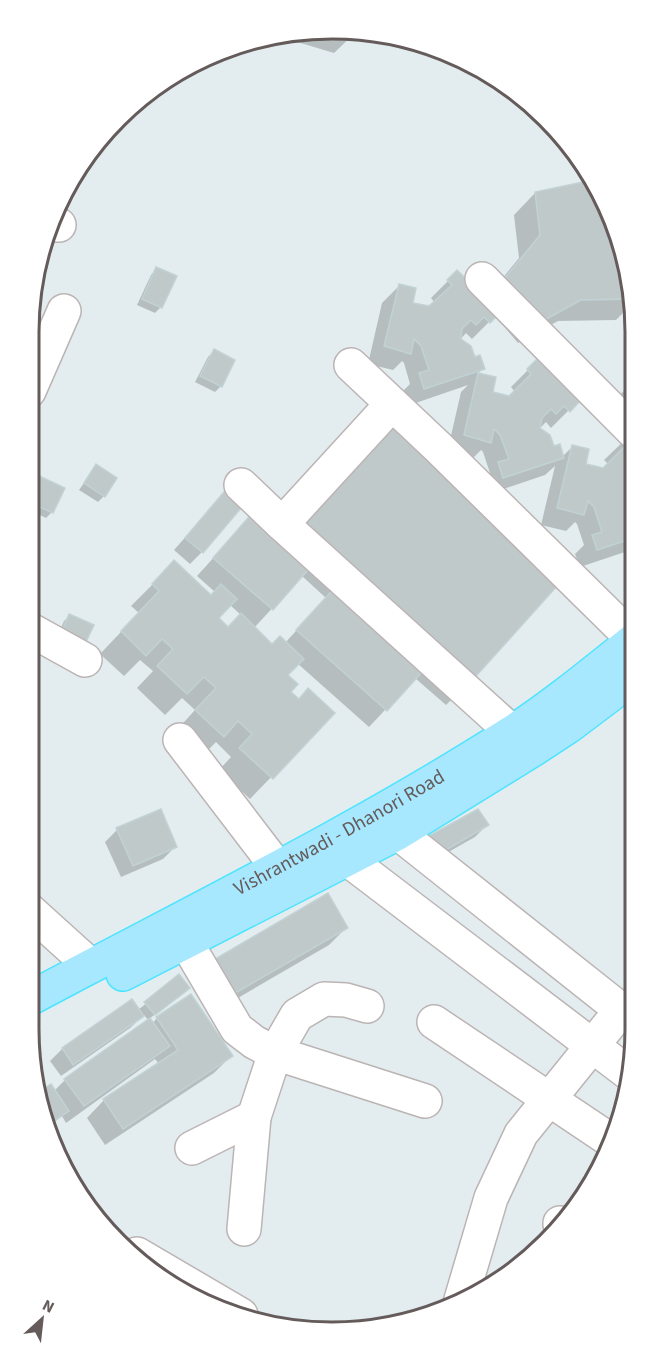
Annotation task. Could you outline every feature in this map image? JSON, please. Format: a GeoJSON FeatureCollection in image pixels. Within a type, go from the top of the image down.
{"type":"FeatureCollection","features":[{"type":"Feature","properties":{"kind":"main road","name":"Vishrantwadi - Dhanori Road"},"geometry":{"type":"LineString","coordinates":[[39,1016],[186,942],[410,795],[512,732],[576,687],[625,647]]}},
{"type":"Feature","properties":{"kind":"main road","name":"Vishrantwadi - Dhanori Road"},"geometry":{"type":"LineString","coordinates":[[39,993],[92,966],[283,878],[346,859],[398,833],[534,749],[625,683]]}},
{"type":"Feature","properties":{"kind":"street"},"geometry":{"type":"LineString","coordinates":[[483,279],[625,423]]}},
{"type":"Feature","properties":{"kind":"street"},"geometry":{"type":"LineString","coordinates":[[39,367],[64,311]]}},
{"type":"Feature","properties":{"kind":"street"},"geometry":{"type":"LineString","coordinates":[[351,365],[625,631]]}},
{"type":"Feature","properties":{"kind":"street"},"geometry":{"type":"LineString","coordinates":[[282,524],[392,404]]}},
{"type":"Feature","properties":{"kind":"street"},"geometry":{"type":"LineString","coordinates":[[241,485],[512,732]]}},
{"type":"Feature","properties":{"kind":"street"},"geometry":{"type":"LineString","coordinates":[[39,635],[85,660]]}},
{"type":"Feature","properties":{"kind":"street"},"geometry":{"type":"LineString","coordinates":[[180,740],[283,878]]}},
{"type":"Feature","properties":{"kind":"street"},"geometry":{"type":"LineString","coordinates":[[398,833],[625,1013]]}},
{"type":"Feature","properties":{"kind":"street"},"geometry":{"type":"LineString","coordinates":[[346,859],[622,1068]]}},
{"type":"Feature","properties":{"kind":"street"},"geometry":{"type":"LineString","coordinates":[[39,920],[92,966]]}},
{"type":"Feature","properties":{"kind":"street"},"geometry":{"type":"LineString","coordinates":[[186,942],[237,1029],[254,1042],[275,1053],[425,1101]]}},
{"type":"Feature","properties":{"kind":"street"},"geometry":{"type":"LineString","coordinates":[[244,1229],[254,1117],[275,1053],[297,1015],[324,999],[346,1000],[367,1006]]}},
{"type":"Feature","properties":{"kind":"street"},"geometry":{"type":"LineString","coordinates":[[474,1285],[491,1198],[521,1134],[593,1045],[625,1018]]}},
{"type":"Feature","properties":{"kind":"street"},"geometry":{"type":"LineString","coordinates":[[434,1022],[605,1136]]}},
{"type":"Feature","properties":{"kind":"street"},"geometry":{"type":"LineString","coordinates":[[192,1148],[254,1117]]}},
{"type":"Feature","properties":{"kind":"street"},"geometry":{"type":"LineString","coordinates":[[168,1272],[200,1291]]}},
{"type":"Feature","properties":{"kind":"building"},"geometry":{"type":"Polygon","coordinates":[[[584,182],[603,220],[615,256],[623,299],[581,300],[541,322],[504,279],[540,235],[535,192],[584,182]]]}},
{"type":"Feature","properties":{"kind":"building"},"geometry":{"type":"Polygon","coordinates":[[[156,267],[177,276],[162,308],[142,299],[156,267]]]}},
{"type":"Feature","properties":{"kind":"building"},"geometry":{"type":"Polygon","coordinates":[[[457,270],[500,313],[490,323],[484,317],[476,325],[471,320],[462,329],[461,339],[471,346],[475,357],[480,355],[485,369],[424,389],[419,373],[429,370],[421,346],[414,339],[411,354],[384,346],[399,284],[416,288],[413,303],[429,306],[452,285],[447,280],[457,270]]]}},
{"type":"Feature","properties":{"kind":"building"},"geometry":{"type":"Polygon","coordinates":[[[214,349],[235,360],[222,387],[200,376],[214,349]]]}},
{"type":"Feature","properties":{"kind":"building"},"geometry":{"type":"Polygon","coordinates":[[[537,359],[579,402],[570,412],[564,406],[556,414],[551,409],[542,418],[540,428],[550,435],[554,446],[560,444],[564,458],[503,478],[498,462],[509,459],[500,435],[494,429],[491,443],[464,435],[478,373],[496,377],[493,392],[509,396],[531,374],[527,369],[537,359]]]}},
{"type":"Feature","properties":{"kind":"building"},"geometry":{"type":"Polygon","coordinates":[[[395,422],[566,576],[468,685],[296,530],[395,422]]]}},
{"type":"Feature","properties":{"kind":"building"},"geometry":{"type":"Polygon","coordinates":[[[572,445],[589,449],[586,464],[603,468],[625,446],[625,541],[597,550],[592,535],[602,532],[594,507],[588,501],[584,515],[557,508],[572,445]]]}},
{"type":"Feature","properties":{"kind":"building"},"geometry":{"type":"Polygon","coordinates":[[[96,464],[117,478],[105,497],[84,483],[96,464]]]}},
{"type":"Feature","properties":{"kind":"building"},"geometry":{"type":"Polygon","coordinates":[[[39,476],[65,488],[53,513],[39,507],[39,476]]]}},
{"type":"Feature","properties":{"kind":"building"},"geometry":{"type":"Polygon","coordinates":[[[229,486],[247,501],[203,553],[185,538],[229,486]]]}},
{"type":"Feature","properties":{"kind":"building"},"geometry":{"type":"Polygon","coordinates":[[[254,511],[314,563],[273,610],[213,558],[254,511]]]}},
{"type":"Feature","properties":{"kind":"building"},"geometry":{"type":"Polygon","coordinates":[[[174,560],[211,595],[221,584],[237,599],[219,618],[228,627],[241,613],[272,644],[280,636],[304,659],[288,675],[298,684],[291,692],[299,699],[308,688],[335,713],[273,779],[239,748],[252,734],[238,721],[224,737],[195,710],[216,688],[204,677],[187,694],[157,666],[173,649],[162,639],[146,656],[121,631],[159,591],[152,584],[174,560]]]}},
{"type":"Feature","properties":{"kind":"building"},"geometry":{"type":"Polygon","coordinates":[[[340,582],[431,662],[387,711],[296,630],[340,582]]]}},
{"type":"Feature","properties":{"kind":"building"},"geometry":{"type":"Polygon","coordinates":[[[69,614],[94,625],[85,644],[61,633],[69,614]]]}},
{"type":"Feature","properties":{"kind":"building"},"geometry":{"type":"Polygon","coordinates":[[[161,809],[177,847],[133,866],[116,828],[161,809]]]}},
{"type":"Feature","properties":{"kind":"building"},"geometry":{"type":"Polygon","coordinates":[[[478,809],[489,825],[434,857],[425,838],[478,809]]]}},
{"type":"Feature","properties":{"kind":"building"},"geometry":{"type":"Polygon","coordinates":[[[328,893],[348,928],[230,996],[210,962],[328,893]]]}},
{"type":"Feature","properties":{"kind":"building"},"geometry":{"type":"Polygon","coordinates":[[[179,974],[190,988],[155,1015],[144,1002],[179,974]]]}},
{"type":"Feature","properties":{"kind":"building"},"geometry":{"type":"Polygon","coordinates":[[[191,994],[233,1056],[123,1129],[103,1099],[178,1050],[156,1017],[191,994]]]}},
{"type":"Feature","properties":{"kind":"building"},"geometry":{"type":"Polygon","coordinates":[[[132,999],[144,1016],[73,1065],[62,1048],[132,999]]]}},
{"type":"Feature","properties":{"kind":"building"},"geometry":{"type":"Polygon","coordinates":[[[150,1018],[170,1046],[84,1106],[64,1079],[150,1018]]]}},
{"type":"Feature","properties":{"kind":"building"},"geometry":{"type":"Polygon","coordinates":[[[51,1084],[69,1111],[54,1121],[49,1105],[45,1088],[51,1084]]]}}]}
